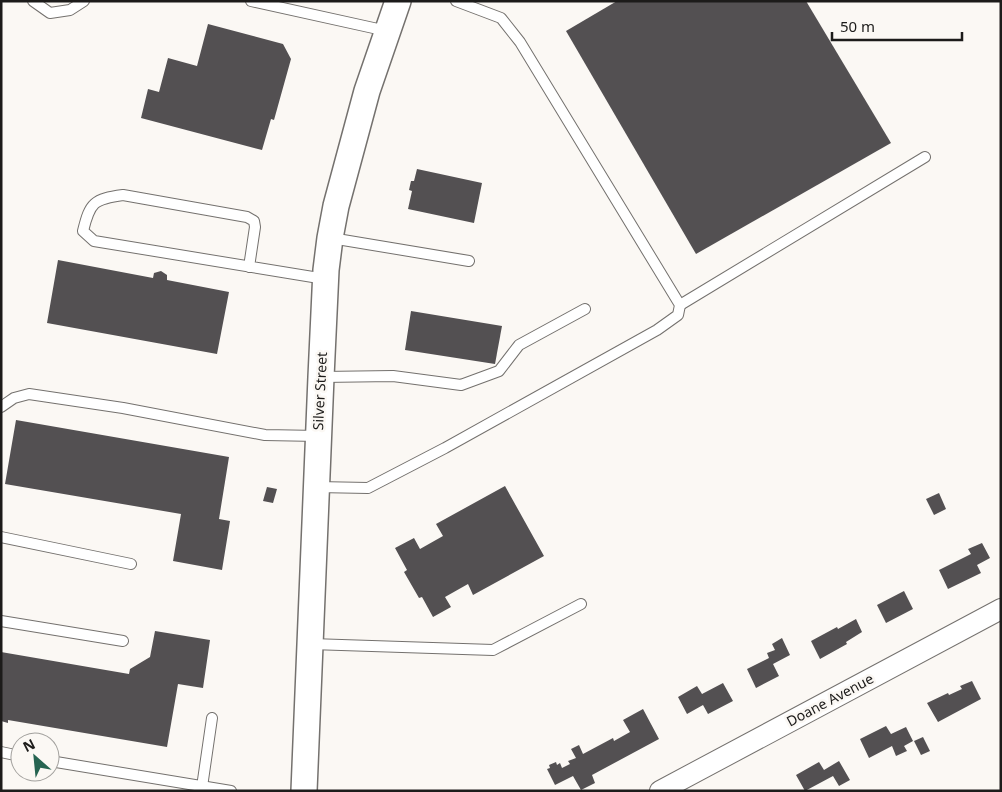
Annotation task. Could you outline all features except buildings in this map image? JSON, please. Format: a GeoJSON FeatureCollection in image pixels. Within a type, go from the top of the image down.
{"type":"FeatureCollection","features":[{"type":"Feature","properties":{"kind":"street","name":"Silver Street"},"geometry":{"type":"LineString","coordinates":[[304,791],[318,436],[330,238],[336,206],[360,116],[386,31],[398,1]]}},
{"type":"Feature","properties":{"kind":"street","name":"Doane Avenue"},"geometry":{"type":"LineString","coordinates":[[660,791],[1001,609]]}},
{"type":"Feature","properties":{"kind":"lane"},"geometry":{"type":"LineString","coordinates":[[32,1],[50,13],[70,10],[84,1]]}},
{"type":"Feature","properties":{"kind":"lane"},"geometry":{"type":"LineString","coordinates":[[250,1],[287,5],[386,31]]}},
{"type":"Feature","properties":{"kind":"lane"},"geometry":{"type":"LineString","coordinates":[[316,487],[368,488],[454,443],[657,330],[678,315],[680,305],[520,42],[501,18],[456,1]]}},
{"type":"Feature","properties":{"kind":"lane"},"geometry":{"type":"LineString","coordinates":[[680,305],[925,157]]}},
{"type":"Feature","properties":{"kind":"lane"},"geometry":{"type":"LineString","coordinates":[[249,267],[255,227],[254,220],[247,217],[123,195],[104,198],[94,203],[87,216],[83,231],[94,241],[326,280]]}},
{"type":"Feature","properties":{"kind":"lane"},"geometry":{"type":"LineString","coordinates":[[330,238],[469,261]]}},
{"type":"Feature","properties":{"kind":"lane"},"geometry":{"type":"LineString","coordinates":[[321,377],[393,376],[461,384],[499,371],[519,346],[585,309]]}},
{"type":"Feature","properties":{"kind":"lane"},"geometry":{"type":"LineString","coordinates":[[1,407],[14,398],[29,394],[123,408],[265,435],[318,436]]}},
{"type":"Feature","properties":{"kind":"lane"},"geometry":{"type":"LineString","coordinates":[[1,537],[131,564]]}},
{"type":"Feature","properties":{"kind":"lane"},"geometry":{"type":"LineString","coordinates":[[310,644],[493,650],[581,604]]}},
{"type":"Feature","properties":{"kind":"lane"},"geometry":{"type":"LineString","coordinates":[[1,620],[122,641]]}},
{"type":"Feature","properties":{"kind":"lane"},"geometry":{"type":"LineString","coordinates":[[202,787],[212,718]]}},
{"type":"Feature","properties":{"kind":"lane"},"geometry":{"type":"LineString","coordinates":[[60,763],[231,791]]}}]}
